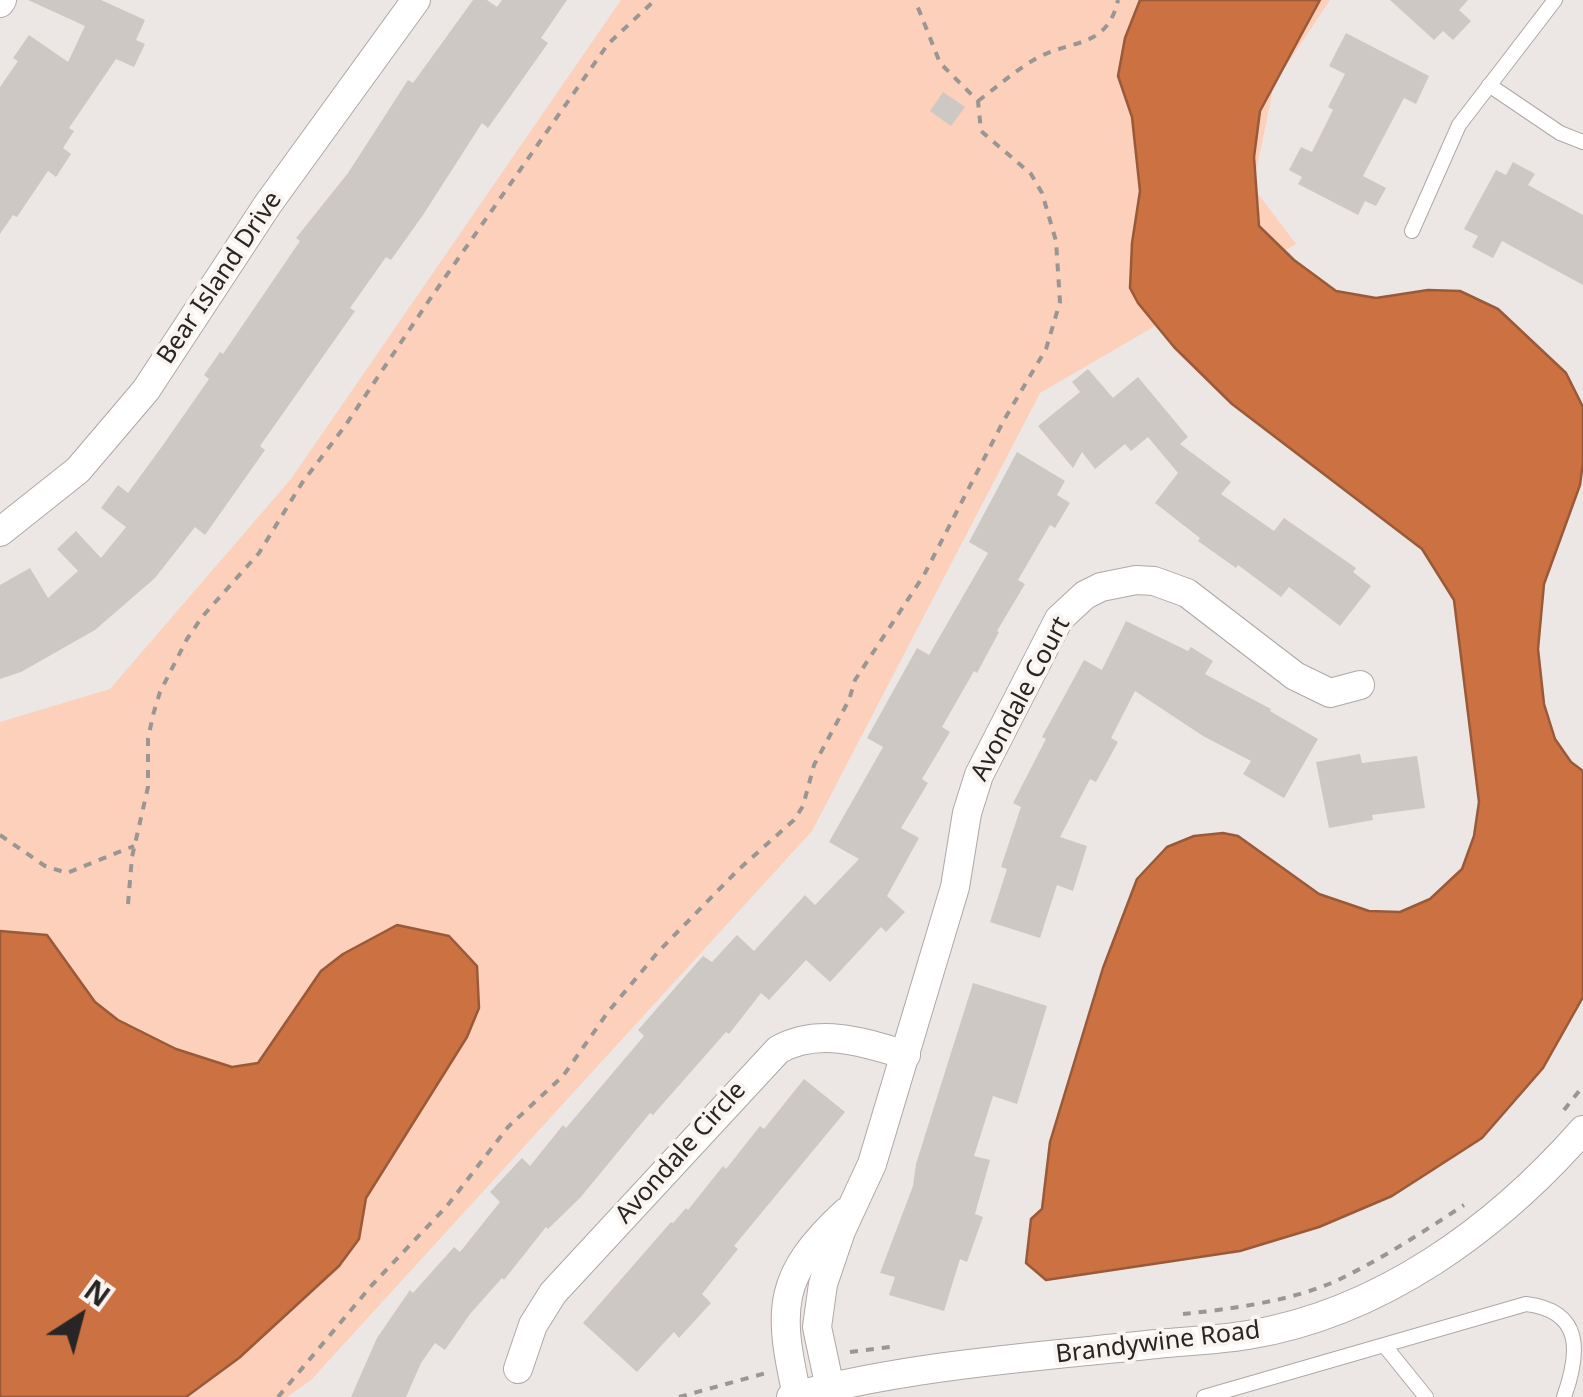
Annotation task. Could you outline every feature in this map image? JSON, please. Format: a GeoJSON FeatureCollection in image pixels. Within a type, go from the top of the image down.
{"type":"FeatureCollection","features":[{"type":"Feature","properties":{"kind":"street","name":"Bear Island Drive"},"geometry":{"type":"LineString","coordinates":[[0,532],[78,470],[136,402],[268,204],[416,0]]}},
{"type":"Feature","properties":{"kind":"street","name":"Avondale Court"},"geometry":{"type":"LineString","coordinates":[[830,1388],[822,1359],[818,1305],[842,1231],[872,1164],[906,1055],[955,887],[967,813],[978,775],[1050,634],[1086,595],[1118,582],[1136,580],[1187,593],[1295,676],[1330,692],[1360,685]]}},
{"type":"Feature","properties":{"kind":"street","name":"Avondale Circle"},"geometry":{"type":"LineString","coordinates":[[518,1369],[532,1326],[553,1293],[778,1050],[794,1040],[850,1038],[906,1055]]}},
{"type":"Feature","properties":{"kind":"street","name":"Brandywine Road"},"geometry":{"type":"LineString","coordinates":[[794,1396],[926,1370],[1250,1335],[1312,1318],[1372,1294],[1447,1253],[1523,1193],[1573,1120]]}},
{"type":"Feature","properties":{"kind":"street"},"geometry":{"type":"LineString","coordinates":[[794,1396],[784,1328],[794,1276],[804,1254],[855,1204]]}},
{"type":"Feature","properties":{"kind":"lane"},"geometry":{"type":"LineString","coordinates":[[1412,231],[1459,125],[1556,0]]}},
{"type":"Feature","properties":{"kind":"lane"},"geometry":{"type":"LineString","coordinates":[[1489,85],[1560,133],[1583,142]]}},
{"type":"Feature","properties":{"kind":"lane"},"geometry":{"type":"LineString","coordinates":[[1204,1397],[1526,1304],[1558,1313],[1576,1339],[1578,1356],[1564,1397]]}},
{"type":"Feature","properties":{"kind":"lane"},"geometry":{"type":"LineString","coordinates":[[1384,1345],[1426,1397]]}},
{"type":"Feature","properties":{"kind":"path"},"geometry":{"type":"LineString","coordinates":[[128,904],[134,846],[148,787],[148,739],[153,715],[165,680],[187,639],[259,553],[302,483],[593,64],[616,34],[654,0]]}},
{"type":"Feature","properties":{"kind":"path"},"geometry":{"type":"LineString","coordinates":[[278,1397],[372,1285],[447,1206],[508,1126],[564,1076],[608,1012],[658,952],[738,870],[787,829],[803,806],[814,765],[856,680],[924,575],[1004,420],[1046,349],[1060,302],[1050,214],[1031,174],[982,132],[978,100],[940,63],[916,0]]}},
{"type":"Feature","properties":{"kind":"path"},"geometry":{"type":"LineString","coordinates":[[978,100],[1036,58],[1095,38],[1110,21],[1118,0]]}},
{"type":"Feature","properties":{"kind":"path"},"geometry":{"type":"LineString","coordinates":[[0,834],[46,866],[68,873],[134,846]]}},
{"type":"Feature","properties":{"kind":"path"},"geometry":{"type":"LineString","coordinates":[[1573,1120],[1583,1086]]}},
{"type":"Feature","properties":{"kind":"path"},"geometry":{"type":"LineString","coordinates":[[1182,1314],[1240,1308],[1333,1282],[1463,1205]]}},
{"type":"Feature","properties":{"kind":"path"},"geometry":{"type":"LineString","coordinates":[[846,1352],[901,1346]]}},
{"type":"Feature","properties":{"kind":"path"},"geometry":{"type":"LineString","coordinates":[[679,1397],[771,1372],[770,1362]]}},
{"type":"Feature","properties":{"kind":"shaded area"},"geometry":{"type":"Polygon","coordinates":[[[621,0],[1330,0],[1274,84],[1253,187],[1296,244],[1040,393],[812,831],[311,1380],[287,1397],[0,1397],[0,722],[110,689],[291,479],[621,0]]]}},
{"type":"Feature","properties":{"kind":"shaded area"},"geometry":{"type":"Polygon","coordinates":[[[1140,0],[1320,0],[1260,111],[1254,157],[1259,226],[1294,260],[1336,291],[1376,298],[1428,290],[1460,291],[1498,309],[1566,373],[1583,407],[1580,485],[1544,584],[1538,649],[1544,704],[1555,739],[1571,762],[1583,771],[1583,997],[1543,1068],[1482,1138],[1392,1196],[1319,1227],[1240,1251],[1046,1280],[1026,1263],[1031,1219],[1042,1209],[1050,1142],[1103,968],[1137,879],[1167,847],[1194,836],[1223,833],[1238,836],[1319,894],[1369,911],[1400,912],[1430,899],[1462,869],[1474,836],[1479,802],[1454,600],[1422,549],[1232,404],[1174,347],[1130,288],[1140,191],[1132,117],[1118,76],[1125,38],[1140,0]]]}},
{"type":"Feature","properties":{"kind":"shaded area"},"geometry":{"type":"Polygon","coordinates":[[[397,925],[449,936],[477,966],[479,1008],[467,1037],[366,1198],[359,1239],[339,1266],[239,1358],[186,1397],[0,1397],[0,931],[47,935],[95,1002],[118,1020],[176,1049],[232,1067],[258,1063],[321,971],[343,954],[397,925]]]}},
{"type":"Feature","properties":{"kind":"building"},"geometry":{"type":"Polygon","coordinates":[[[28,0],[101,0],[145,20],[136,40],[145,44],[134,67],[116,59],[69,128],[74,131],[63,148],[71,154],[56,177],[48,171],[17,217],[13,215],[0,234],[0,87],[18,61],[13,58],[29,35],[68,62],[85,26],[28,0]]]}},
{"type":"Feature","properties":{"kind":"building"},"geometry":{"type":"Polygon","coordinates":[[[473,0],[487,0],[497,7],[502,0],[567,0],[541,38],[548,43],[488,128],[482,123],[391,260],[386,257],[350,308],[355,311],[260,446],[265,450],[205,535],[195,527],[155,578],[95,630],[21,672],[0,679],[0,585],[30,568],[48,598],[78,571],[57,549],[76,531],[101,558],[126,527],[101,508],[118,485],[128,493],[209,379],[204,375],[220,352],[223,354],[300,241],[296,238],[348,173],[408,80],[413,83],[473,0]]]}},
{"type":"Feature","properties":{"kind":"building"},"geometry":{"type":"Polygon","coordinates":[[[1390,0],[1468,0],[1459,10],[1471,21],[1453,40],[1443,31],[1434,40],[1390,0]]]}},
{"type":"Feature","properties":{"kind":"building"},"geometry":{"type":"Polygon","coordinates":[[[1346,33],[1429,76],[1416,104],[1404,98],[1363,176],[1386,188],[1376,206],[1365,201],[1358,215],[1298,184],[1302,177],[1289,170],[1301,147],[1312,152],[1333,110],[1328,107],[1345,74],[1329,66],[1346,33]]]}},
{"type":"Feature","properties":{"kind":"building"},"geometry":{"type":"Polygon","coordinates":[[[943,92],[965,107],[951,126],[930,111],[943,92]]]}},
{"type":"Feature","properties":{"kind":"building"},"geometry":{"type":"Polygon","coordinates":[[[1513,162],[1535,174],[1528,185],[1583,215],[1583,285],[1502,241],[1493,258],[1472,247],[1478,236],[1464,229],[1496,170],[1506,175],[1513,162]]]}},
{"type":"Feature","properties":{"kind":"building"},"geometry":{"type":"Polygon","coordinates":[[[1088,369],[1113,398],[1138,377],[1188,437],[1180,444],[1231,482],[1221,494],[1274,531],[1284,518],[1356,568],[1353,572],[1371,586],[1340,626],[1289,587],[1281,597],[1238,565],[1236,568],[1155,503],[1178,473],[1148,437],[1131,451],[1125,444],[1095,469],[1082,452],[1073,468],[1038,426],[1080,392],[1072,382],[1088,369]]]}},
{"type":"Feature","properties":{"kind":"building"},"geometry":{"type":"Polygon","coordinates":[[[1017,452],[1065,481],[1057,495],[1070,503],[1055,528],[1050,525],[1018,580],[1025,584],[977,673],[974,671],[942,727],[950,732],[922,779],[928,783],[901,828],[919,838],[887,896],[905,912],[886,932],[881,927],[830,982],[806,960],[769,1000],[761,993],[729,1034],[726,1032],[653,1115],[650,1113],[580,1198],[546,1227],[504,1280],[470,1314],[445,1350],[435,1343],[406,1397],[351,1397],[377,1338],[410,1290],[413,1293],[454,1247],[460,1252],[500,1202],[490,1192],[522,1158],[530,1166],[563,1125],[566,1128],[644,1036],[638,1030],[703,956],[712,962],[737,935],[754,951],[805,895],[815,905],[859,859],[829,842],[883,747],[867,738],[917,648],[929,655],[988,553],[969,542],[1017,452]]]}},
{"type":"Feature","properties":{"kind":"building"},"geometry":{"type":"Polygon","coordinates":[[[1126,621],[1188,651],[1191,647],[1213,661],[1205,674],[1318,739],[1284,798],[1243,774],[1251,761],[1203,736],[1135,691],[1111,738],[1118,742],[1096,782],[1090,779],[1060,837],[1087,846],[1073,891],[1057,885],[1040,938],[990,922],[1007,869],[1001,867],[1021,807],[1013,803],[1046,739],[1042,737],[1084,660],[1102,670],[1126,621]]]}},
{"type":"Feature","properties":{"kind":"building"},"geometry":{"type":"Polygon","coordinates":[[[1360,754],[1362,763],[1417,756],[1425,808],[1372,815],[1373,820],[1329,828],[1316,762],[1360,754]]]}},
{"type":"Feature","properties":{"kind":"building"},"geometry":{"type":"Polygon","coordinates":[[[973,983],[1047,1006],[1017,1104],[993,1096],[974,1156],[990,1160],[975,1214],[983,1217],[967,1262],[960,1259],[944,1311],[889,1295],[895,1277],[880,1273],[913,1186],[916,1164],[973,983]]]}},
{"type":"Feature","properties":{"kind":"building"},"geometry":{"type":"Polygon","coordinates":[[[804,1079],[845,1112],[734,1246],[738,1249],[702,1294],[711,1303],[679,1338],[674,1332],[637,1372],[583,1323],[671,1222],[688,1210],[723,1166],[726,1169],[760,1126],[764,1129],[804,1079]]]}}]}
